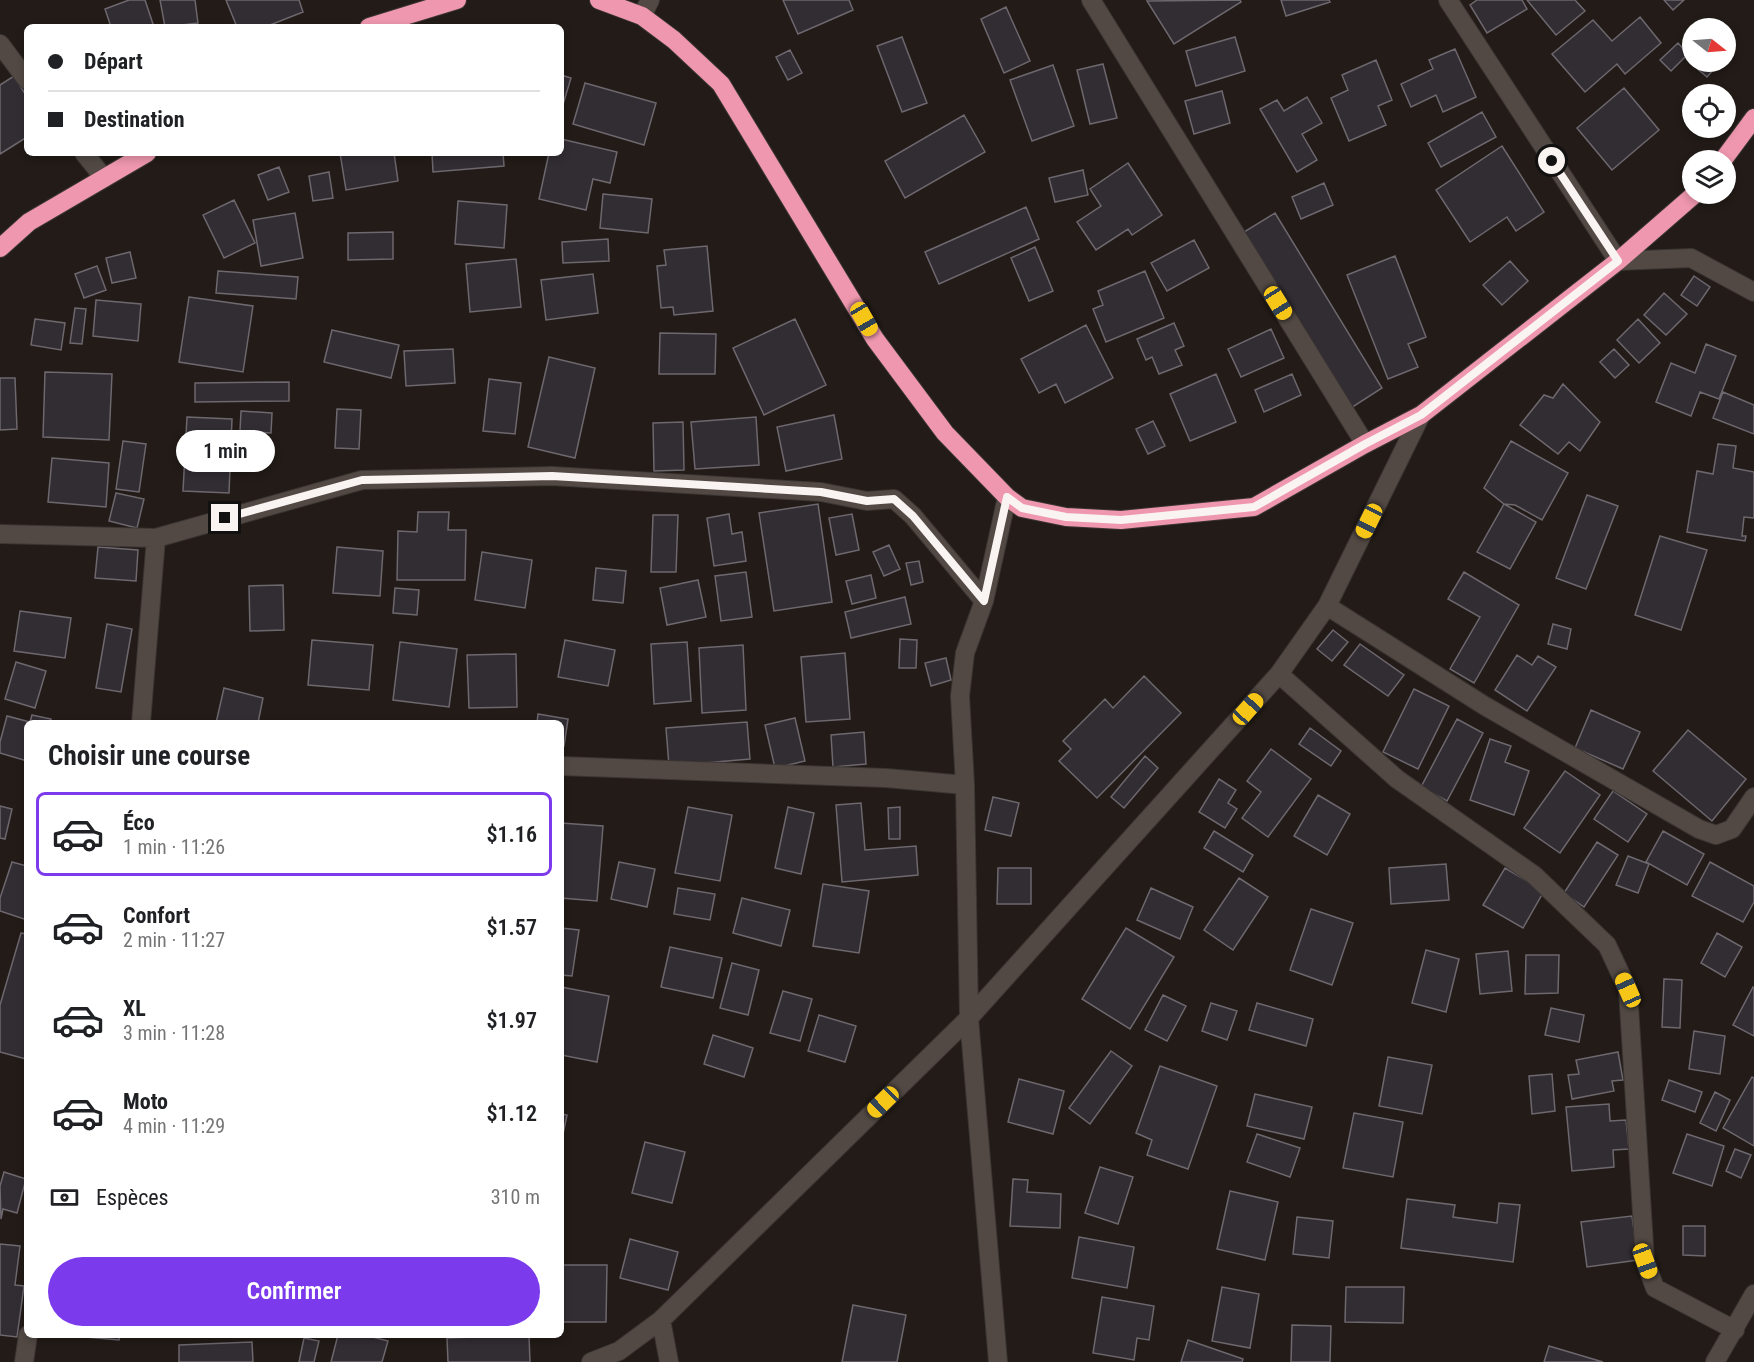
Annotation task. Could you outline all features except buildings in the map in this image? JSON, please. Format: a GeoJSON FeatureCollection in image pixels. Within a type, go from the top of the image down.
{"type":"FeatureCollection","features":[{"type":"Feature","properties":{"kind":"highway"},"geometry":{"type":"LineString","coordinates":[[378,24],[457,0]]}},
{"type":"Feature","properties":{"kind":"highway"},"geometry":{"type":"LineString","coordinates":[[599,0],[646,8],[674,40],[722,84],[875,339],[945,433],[1007,497],[1022,508],[1066,517],[1121,520],[1254,507],[1421,415],[1618,261],[1684,204]]}},
{"type":"Feature","properties":{"kind":"highway"},"geometry":{"type":"LineString","coordinates":[[1730,150],[1754,117]]}},
{"type":"Feature","properties":{"kind":"highway"},"geometry":{"type":"LineString","coordinates":[[0,248],[29,222],[142,156]]}},
{"type":"Feature","properties":{"kind":"street"},"geometry":{"type":"LineString","coordinates":[[1091,0],[1365,444]]}},
{"type":"Feature","properties":{"kind":"street"},"geometry":{"type":"LineString","coordinates":[[1448,0],[1618,261],[1691,258],[1754,292]]}},
{"type":"Feature","properties":{"kind":"street"},"geometry":{"type":"LineString","coordinates":[[0,44],[24,76]]}},
{"type":"Feature","properties":{"kind":"street"},"geometry":{"type":"LineString","coordinates":[[86,156],[104,178]]}},
{"type":"Feature","properties":{"kind":"street"},"geometry":{"type":"LineString","coordinates":[[591,1362],[619,1351],[661,1320],[969,1018],[1279,674],[1327,606],[1421,415]]}},
{"type":"Feature","properties":{"kind":"street"},"geometry":{"type":"LineString","coordinates":[[0,534],[156,538],[362,480],[552,476],[821,492],[867,501],[894,499],[913,516],[984,601]]}},
{"type":"Feature","properties":{"kind":"street"},"geometry":{"type":"LineString","coordinates":[[998,1362],[969,1018],[965,785],[960,696],[962,665],[984,601],[1007,497]]}},
{"type":"Feature","properties":{"kind":"street"},"geometry":{"type":"LineString","coordinates":[[141,720],[156,538]]}},
{"type":"Feature","properties":{"kind":"street"},"geometry":{"type":"LineString","coordinates":[[1327,606],[1485,706],[1699,829],[1716,835],[1732,829],[1754,797]]}},
{"type":"Feature","properties":{"kind":"street"},"geometry":{"type":"LineString","coordinates":[[1279,674],[1397,779],[1534,875],[1607,945],[1628,990],[1645,1261],[1655,1288],[1735,1330]]}},
{"type":"Feature","properties":{"kind":"street"},"geometry":{"type":"LineString","coordinates":[[564,766],[886,778],[965,785]]}},
{"type":"Feature","properties":{"kind":"street"},"geometry":{"type":"LineString","coordinates":[[1715,1362],[1754,1294]]}},
{"type":"Feature","properties":{"kind":"street"},"geometry":{"type":"LineString","coordinates":[[661,1320],[669,1362]]}},
{"type":"Feature","properties":{"kind":"street"},"geometry":{"type":"LineString","coordinates":[[24,1362],[28,1338]]}},
{"type":"Feature","properties":{"kind":"route"},"geometry":{"type":"LineString","coordinates":[[225,518],[362,480],[552,476],[821,492],[867,501],[894,499],[913,516],[984,601],[1007,497],[1022,508],[1066,517],[1121,520],[1254,507],[1421,415],[1618,261],[1552,161]]}}]}
